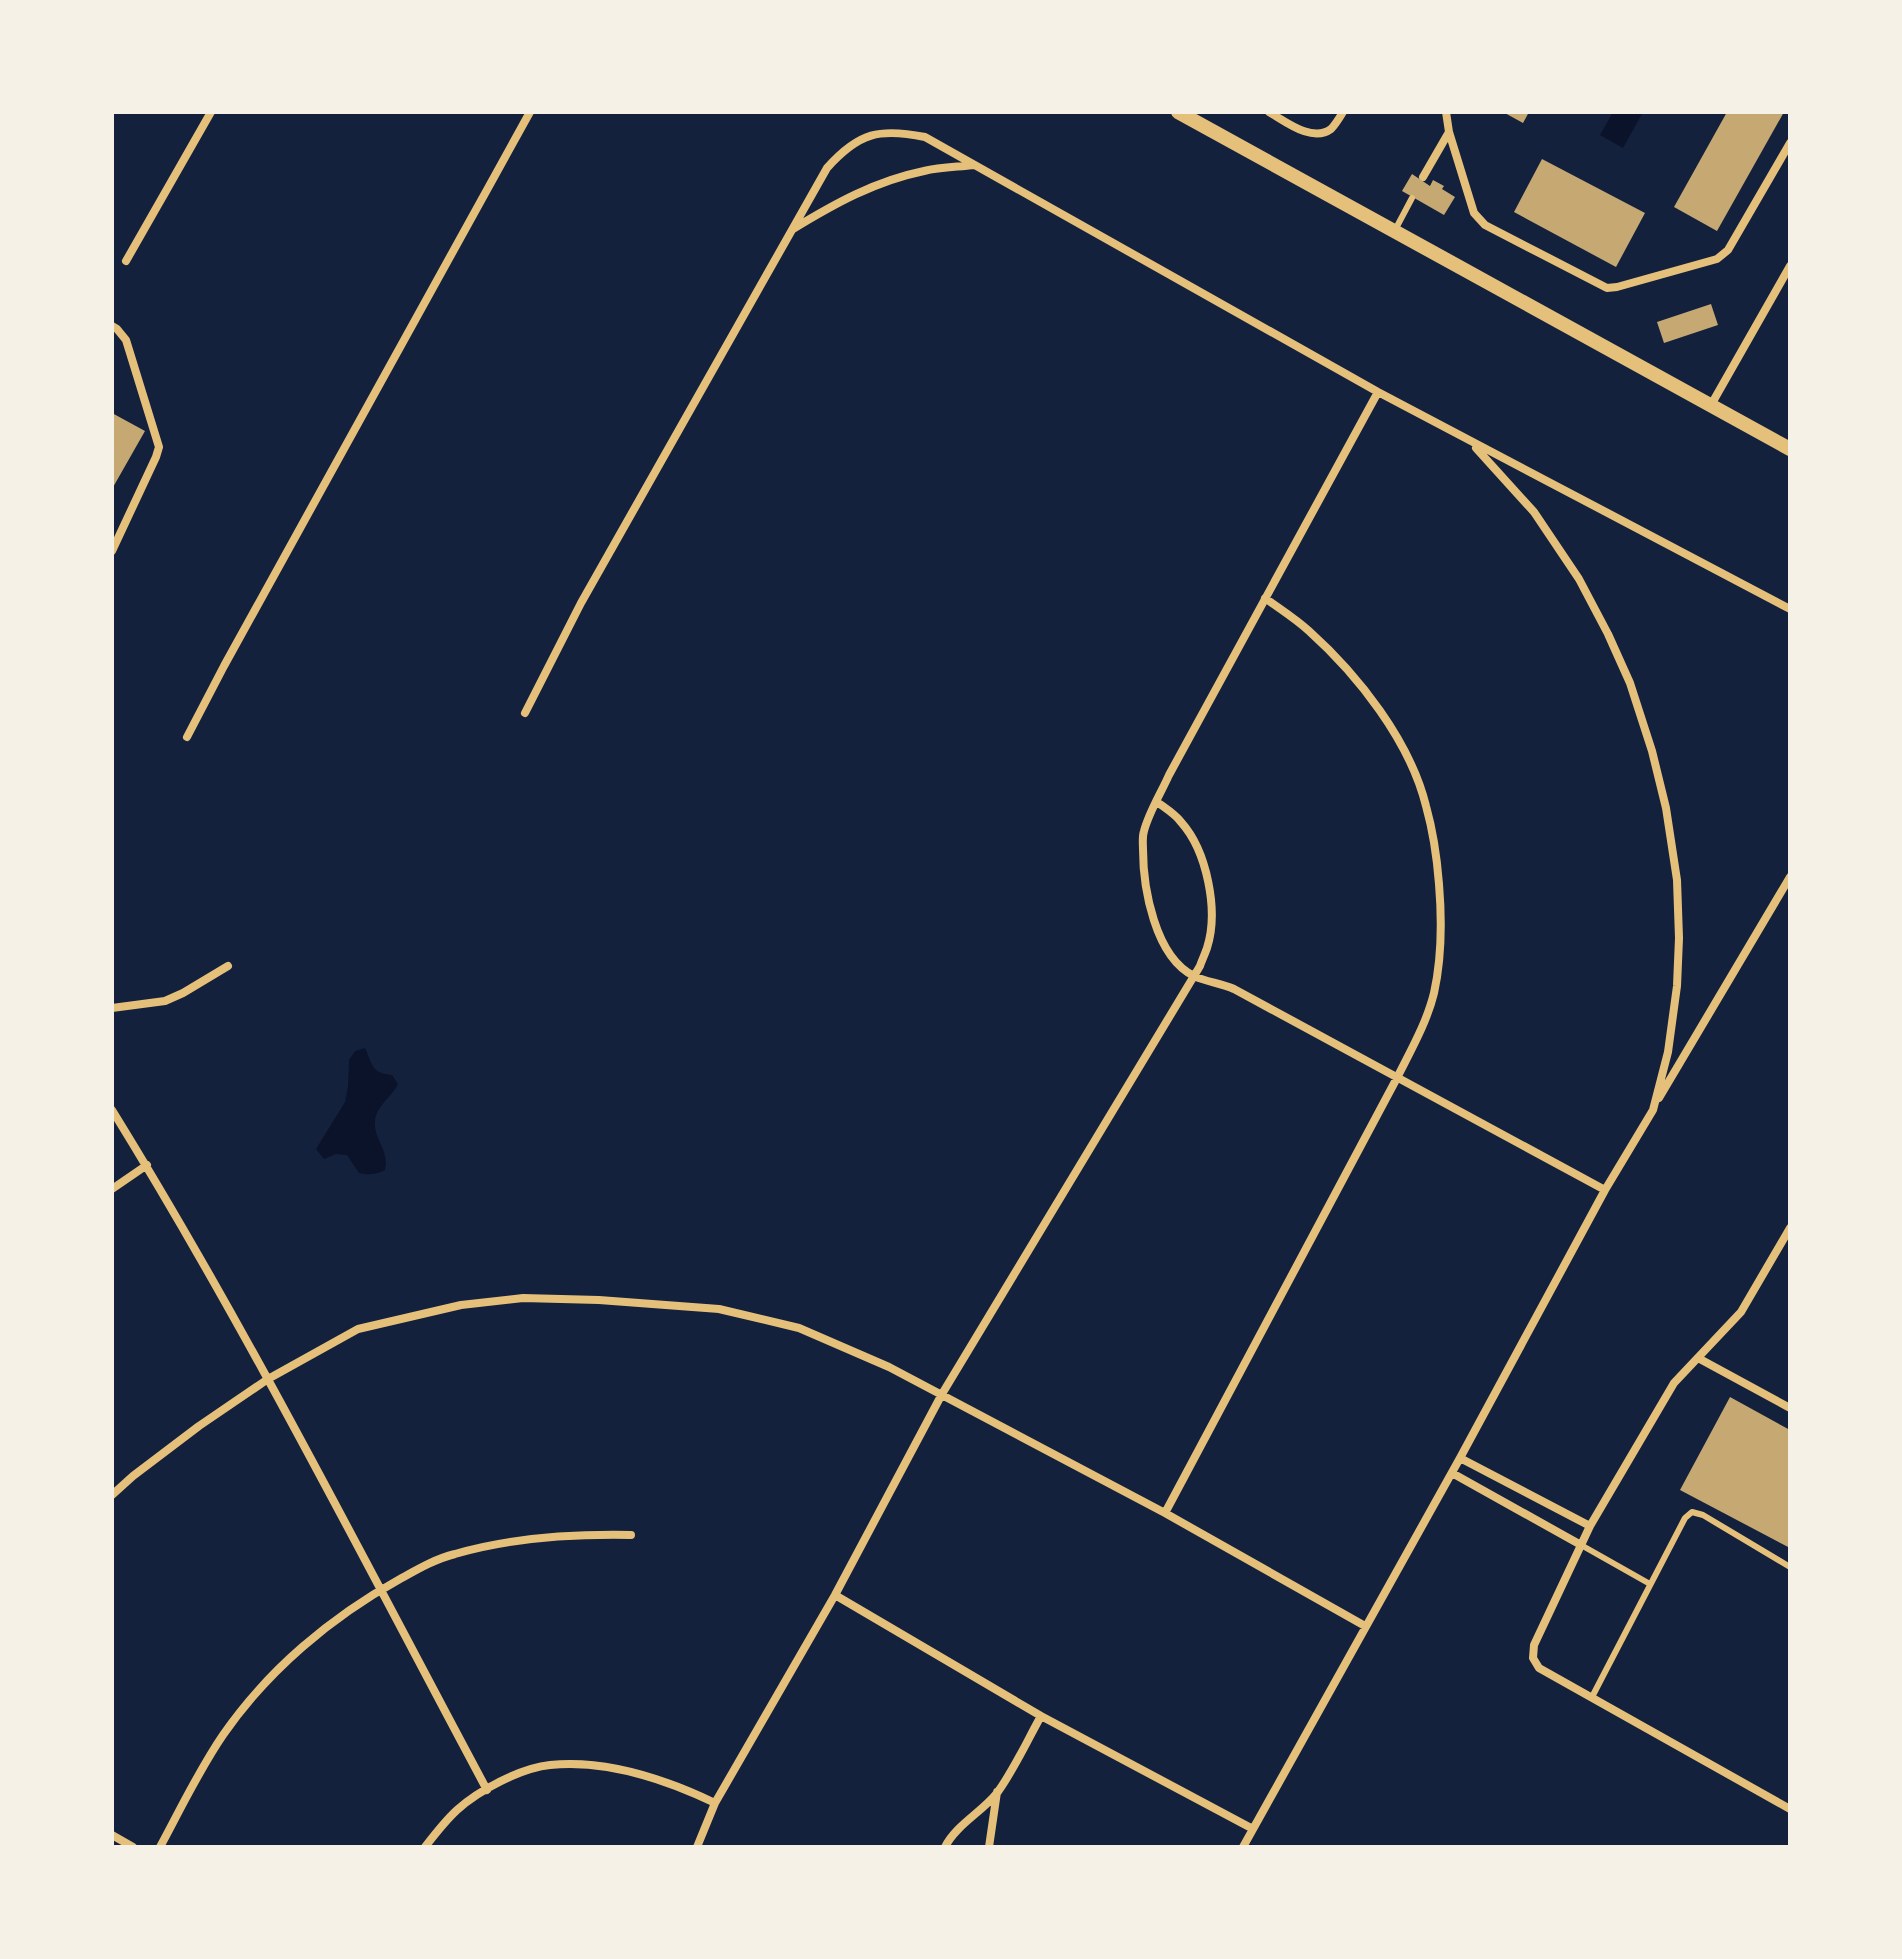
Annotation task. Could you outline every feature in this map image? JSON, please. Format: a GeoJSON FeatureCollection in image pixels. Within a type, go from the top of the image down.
{"type":"FeatureCollection","features":[{"type":"Feature","properties":{"kind":"street"},"geometry":{"type":"LineString","coordinates":[[126,261],[211,112]]}},
{"type":"Feature","properties":{"kind":"street"},"geometry":{"type":"LineString","coordinates":[[187,737],[530,112]]}},
{"type":"Feature","properties":{"kind":"street"},"geometry":{"type":"LineString","coordinates":[[1178,112],[1790,449]]}},
{"type":"Feature","properties":{"kind":"street"},"geometry":{"type":"LineString","coordinates":[[1269,112],[1303,132],[1317,133],[1330,130],[1343,112]]}},
{"type":"Feature","properties":{"kind":"street"},"geometry":{"type":"LineString","coordinates":[[1446,112],[1449,132],[1474,213],[1485,225],[1607,288],[1717,259],[1728,250],[1790,143]]}},
{"type":"Feature","properties":{"kind":"street"},"geometry":{"type":"LineString","coordinates":[[525,713],[581,603],[827,168],[849,145],[871,135],[897,131],[925,137],[1378,392],[1790,609]]}},
{"type":"Feature","properties":{"kind":"street"},"geometry":{"type":"LineString","coordinates":[[1423,177],[1449,132]]}},
{"type":"Feature","properties":{"kind":"street"},"geometry":{"type":"LineString","coordinates":[[792,229],[865,189],[925,171],[975,165]]}},
{"type":"Feature","properties":{"kind":"street"},"geometry":{"type":"LineString","coordinates":[[1711,405],[1790,266]]}},
{"type":"Feature","properties":{"kind":"street"},"geometry":{"type":"LineString","coordinates":[[112,326],[126,340],[159,447],[112,551]]}},
{"type":"Feature","properties":{"kind":"street"},"geometry":{"type":"LineString","coordinates":[[1378,392],[1169,775],[1143,833],[1143,863],[1155,922],[1176,962],[1193,976],[1222,983],[1605,1190]]}},
{"type":"Feature","properties":{"kind":"street"},"geometry":{"type":"LineString","coordinates":[[1470,442],[1534,512],[1579,579],[1630,683],[1652,751],[1666,808],[1677,880],[1679,938],[1677,986],[1668,1052],[1653,1110]]}},
{"type":"Feature","properties":{"kind":"street"},"geometry":{"type":"LineString","coordinates":[[1165,1513],[1421,1029],[1433,994],[1441,945],[1437,862],[1426,804],[1409,759],[1381,712],[1346,667],[1308,629],[1265,598]]}},
{"type":"Feature","properties":{"kind":"street"},"geometry":{"type":"LineString","coordinates":[[697,1847],[715,1803],[835,1595],[942,1394],[1193,976],[1208,946],[1212,905],[1206,871],[1192,836],[1180,820],[1157,802]]}},
{"type":"Feature","properties":{"kind":"street"},"geometry":{"type":"LineString","coordinates":[[1243,1847],[1452,1473],[1605,1190],[1790,877]]}},
{"type":"Feature","properties":{"kind":"street"},"geometry":{"type":"LineString","coordinates":[[112,1008],[165,1001],[228,966]]}},
{"type":"Feature","properties":{"kind":"street"},"geometry":{"type":"LineString","coordinates":[[112,1110],[147,1165],[268,1379],[487,1790]]}},
{"type":"Feature","properties":{"kind":"street"},"geometry":{"type":"LineString","coordinates":[[112,1189],[147,1165]]}},
{"type":"Feature","properties":{"kind":"street"},"geometry":{"type":"LineString","coordinates":[[1790,1228],[1741,1312],[1674,1383],[1590,1526],[1534,1645],[1533,1658],[1539,1668],[1790,1809]]}},
{"type":"Feature","properties":{"kind":"street"},"geometry":{"type":"LineString","coordinates":[[112,1495],[199,1426],[268,1379],[358,1329],[461,1305],[512,1299],[719,1309],[813,1334],[889,1367],[1165,1513],[1365,1626]]}},
{"type":"Feature","properties":{"kind":"street"},"geometry":{"type":"LineString","coordinates":[[1698,1358],[1790,1408]]}},
{"type":"Feature","properties":{"kind":"street"},"geometry":{"type":"LineString","coordinates":[[1460,1458],[1590,1526]]}},
{"type":"Feature","properties":{"kind":"street"},"geometry":{"type":"LineString","coordinates":[[1452,1473],[1581,1545]]}},
{"type":"Feature","properties":{"kind":"street"},"geometry":{"type":"LineString","coordinates":[[160,1847],[204,1766],[250,1701],[290,1657],[335,1620],[380,1590],[427,1564],[484,1547],[585,1534],[631,1535]]}},
{"type":"Feature","properties":{"kind":"street"},"geometry":{"type":"LineString","coordinates":[[835,1595],[1041,1716],[1253,1829]]}},
{"type":"Feature","properties":{"kind":"street"},"geometry":{"type":"LineString","coordinates":[[945,1847],[949,1839],[998,1792],[1041,1716]]}},
{"type":"Feature","properties":{"kind":"street"},"geometry":{"type":"LineString","coordinates":[[425,1847],[459,1808],[518,1773],[549,1765],[614,1768],[680,1786],[715,1803]]}},
{"type":"Feature","properties":{"kind":"street"},"geometry":{"type":"LineString","coordinates":[[989,1847],[998,1792]]}},
{"type":"Feature","properties":{"kind":"street"},"geometry":{"type":"LineString","coordinates":[[112,1835],[133,1847]]}},
{"type":"Feature","properties":{"kind":"lane"},"geometry":{"type":"LineString","coordinates":[[1394,232],[1412,198]]}},
{"type":"Feature","properties":{"kind":"lane"},"geometry":{"type":"LineString","coordinates":[[1592,1697],[1685,1518],[1692,1512],[1703,1515],[1790,1567]]}},
{"type":"Feature","properties":{"kind":"lane"},"geometry":{"type":"LineString","coordinates":[[1581,1545],[1650,1584]]}},
{"type":"Feature","properties":{"kind":"water"},"geometry":{"type":"Polygon","coordinates":[[[1613,112],[1643,112],[1623,148],[1600,135],[1613,112]]]}},
{"type":"Feature","properties":{"kind":"water"},"geometry":{"type":"Polygon","coordinates":[[[365,1048],[374,1067],[392,1075],[398,1084],[376,1116],[376,1133],[386,1163],[385,1170],[372,1174],[359,1173],[347,1155],[336,1154],[324,1159],[316,1149],[345,1102],[349,1060],[355,1051],[365,1048]]]}},
{"type":"Feature","properties":{"kind":"building"},"geometry":{"type":"Polygon","coordinates":[[[1503,112],[1529,112],[1523,123],[1503,112]]]}},
{"type":"Feature","properties":{"kind":"building"},"geometry":{"type":"Polygon","coordinates":[[[1727,112],[1784,112],[1717,231],[1674,207],[1727,112]]]}},
{"type":"Feature","properties":{"kind":"building"},"geometry":{"type":"Polygon","coordinates":[[[1542,159],[1645,213],[1616,267],[1514,212],[1542,159]]]}},
{"type":"Feature","properties":{"kind":"building"},"geometry":{"type":"Polygon","coordinates":[[[1412,174],[1430,186],[1433,180],[1455,197],[1444,215],[1402,191],[1412,174]]]}},
{"type":"Feature","properties":{"kind":"building"},"geometry":{"type":"Polygon","coordinates":[[[1711,304],[1718,325],[1664,343],[1657,322],[1711,304]]]}},
{"type":"Feature","properties":{"kind":"building"},"geometry":{"type":"Polygon","coordinates":[[[112,413],[145,431],[112,489],[112,413]]]}},
{"type":"Feature","properties":{"kind":"building"},"geometry":{"type":"Polygon","coordinates":[[[1730,1397],[1790,1430],[1790,1548],[1680,1490],[1730,1397]]]}}]}
